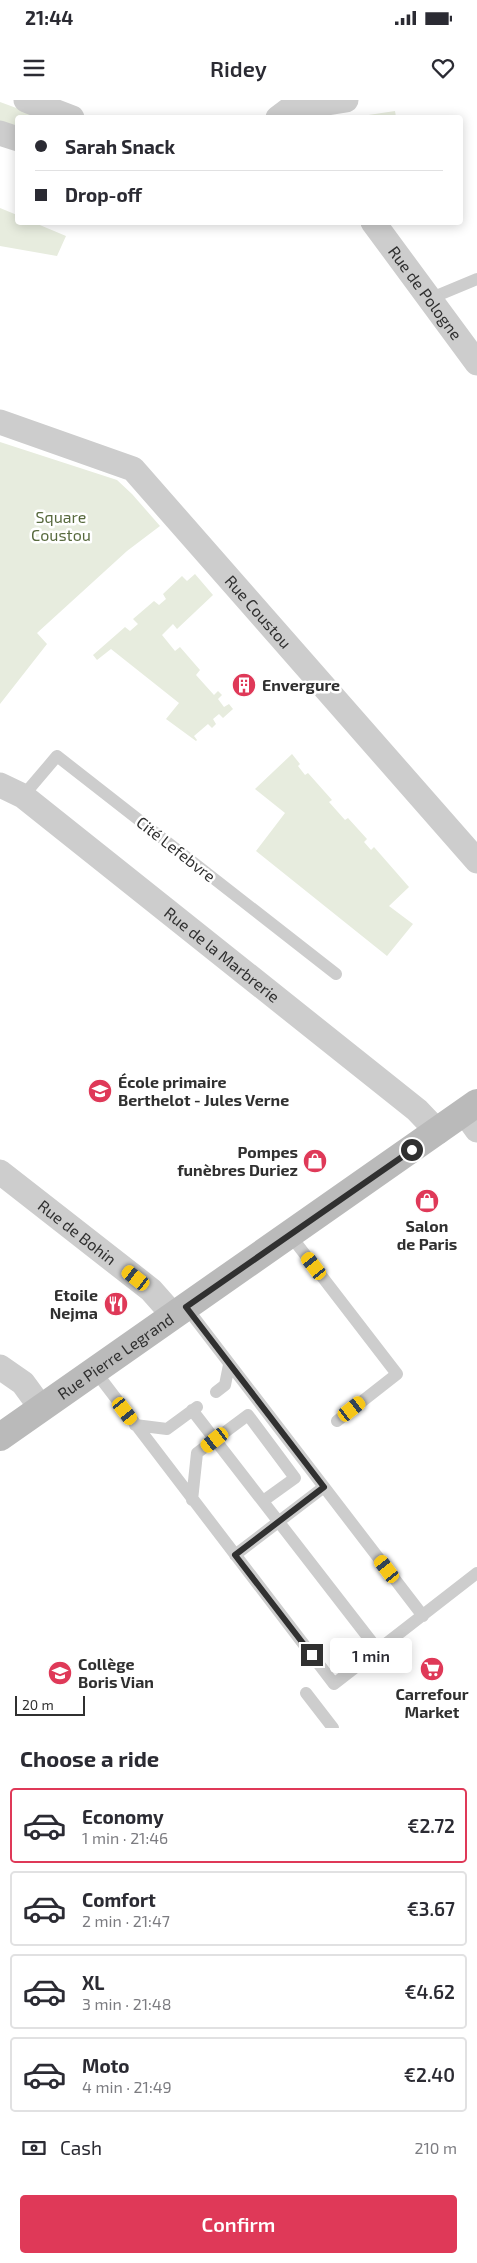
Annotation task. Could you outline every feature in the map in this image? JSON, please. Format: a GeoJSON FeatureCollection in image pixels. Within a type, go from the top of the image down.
{"type":"FeatureCollection","features":[{"type":"Feature","properties":{"kind":"main road","name":"Rue Pierre Legrand"},"geometry":{"type":"LineString","coordinates":[[0,1437],[438,1132],[473,1115]]}},
{"type":"Feature","properties":{"kind":"street"},"geometry":{"type":"LineString","coordinates":[[26,100],[64,115]]}},
{"type":"Feature","properties":{"kind":"street"},"geometry":{"type":"LineString","coordinates":[[287,111],[346,100]]}},
{"type":"Feature","properties":{"kind":"street"},"geometry":{"type":"LineString","coordinates":[[0,133],[15,138]]}},
{"type":"Feature","properties":{"kind":"street","name":"Rue de Pologne"},"geometry":{"type":"LineString","coordinates":[[375,225],[477,363]]}},
{"type":"Feature","properties":{"kind":"street","name":"Rue Coustou"},"geometry":{"type":"LineString","coordinates":[[0,422],[133,469],[477,861]]}},
{"type":"Feature","properties":{"kind":"street","name":"Rue de la Marbrerie"},"geometry":{"type":"LineString","coordinates":[[0,785],[23,796],[417,1110],[438,1132]]}},
{"type":"Feature","properties":{"kind":"street","name":"Rue de Bohin"},"geometry":{"type":"LineString","coordinates":[[0,1172],[180,1311]]}},
{"type":"Feature","properties":{"kind":"street"},"geometry":{"type":"LineString","coordinates":[[0,1367],[23,1383],[42,1409]]}},
{"type":"Feature","properties":{"kind":"lane"},"geometry":{"type":"LineString","coordinates":[[429,298],[477,279]]}},
{"type":"Feature","properties":{"kind":"lane","name":"Cité Lefebvre"},"geometry":{"type":"LineString","coordinates":[[23,796],[57,756],[336,974]]}},
{"type":"Feature","properties":{"kind":"lane"},"geometry":{"type":"LineString","coordinates":[[290,1235],[397,1374],[337,1421]]}},
{"type":"Feature","properties":{"kind":"lane"},"geometry":{"type":"LineString","coordinates":[[180,1311],[229,1365],[423,1616]]}},
{"type":"Feature","properties":{"kind":"lane"},"geometry":{"type":"LineString","coordinates":[[216,1392],[225,1385],[229,1365]]}},
{"type":"Feature","properties":{"kind":"lane"},"geometry":{"type":"LineString","coordinates":[[95,1371],[334,1684],[477,1573]]}},
{"type":"Feature","properties":{"kind":"lane"},"geometry":{"type":"LineString","coordinates":[[135,1425],[168,1429],[195,1408],[215,1440],[378,1650]]}},
{"type":"Feature","properties":{"kind":"lane"},"geometry":{"type":"LineString","coordinates":[[192,1500],[196,1454],[248,1415],[295,1478],[262,1501]]}},
{"type":"Feature","properties":{"kind":"lane"},"geometry":{"type":"LineString","coordinates":[[235,1555],[324,1487]]}},
{"type":"Feature","properties":{"kind":"lane"},"geometry":{"type":"LineString","coordinates":[[306,1693],[333,1728]]}},
{"type":"Feature","properties":{"kind":"green space"},"geometry":{"type":"Polygon","coordinates":[[[0,102],[36,115],[15,115],[15,132],[0,126],[0,102]]]}},
{"type":"Feature","properties":{"kind":"green space"},"geometry":{"type":"Polygon","coordinates":[[[395,111],[396,115],[368,115],[395,111]]]}},
{"type":"Feature","properties":{"kind":"green space"},"geometry":{"type":"Polygon","coordinates":[[[0,208],[15,214],[15,225],[40,225],[66,236],[57,256],[0,246],[0,208]]]}},
{"type":"Feature","properties":{"kind":"green space","name":"Square Coustou"},"geometry":{"type":"Polygon","coordinates":[[[0,442],[117,480],[160,526],[127,551],[37,633],[47,644],[0,704],[0,442]]]}},
{"type":"Feature","properties":{"kind":"green space"},"geometry":{"type":"Polygon","coordinates":[[[195,574],[213,595],[177,629],[173,624],[162,635],[175,651],[180,647],[200,670],[196,675],[214,695],[218,691],[222,695],[218,699],[224,707],[229,704],[233,709],[223,718],[219,714],[213,719],[216,724],[212,728],[208,724],[194,736],[196,741],[166,719],[179,703],[111,649],[97,660],[93,655],[125,627],[130,631],[138,624],[133,619],[154,601],[159,605],[166,599],[163,594],[182,576],[187,581],[195,574]]]}},
{"type":"Feature","properties":{"kind":"green space"},"geometry":{"type":"Polygon","coordinates":[[[292,754],[300,764],[298,766],[305,775],[308,773],[332,800],[329,802],[345,820],[348,818],[367,839],[364,842],[371,850],[374,847],[409,887],[389,906],[413,924],[387,956],[256,851],[285,813],[255,789],[292,754]]]}},
{"type":"Feature","properties":{"kind":"place","name":"Envergure"},"geometry":{"type":"Point","coordinates":[244,685]}},
{"type":"Feature","properties":{"kind":"place","name":"École primaire Berthelot - Jules Verne"},"geometry":{"type":"Point","coordinates":[100,1091]}},
{"type":"Feature","properties":{"kind":"place","name":"Pompes funèbres Duriez"},"geometry":{"type":"Point","coordinates":[315,1161]}},
{"type":"Feature","properties":{"kind":"place","name":"Salon de Paris"},"geometry":{"type":"Point","coordinates":[427,1201]}},
{"type":"Feature","properties":{"kind":"place","name":"Etoile Nejma"},"geometry":{"type":"Point","coordinates":[116,1304]}},
{"type":"Feature","properties":{"kind":"place","name":"Carrefour Market"},"geometry":{"type":"Point","coordinates":[432,1669]}},
{"type":"Feature","properties":{"kind":"place","name":"Collège Boris Vian"},"geometry":{"type":"Point","coordinates":[60,1673]}},
{"type":"Feature","properties":{"kind":"route"},"geometry":{"type":"LineString","coordinates":[[312,1655],[235,1555],[324,1487],[186,1307],[412,1150]]}}]}
